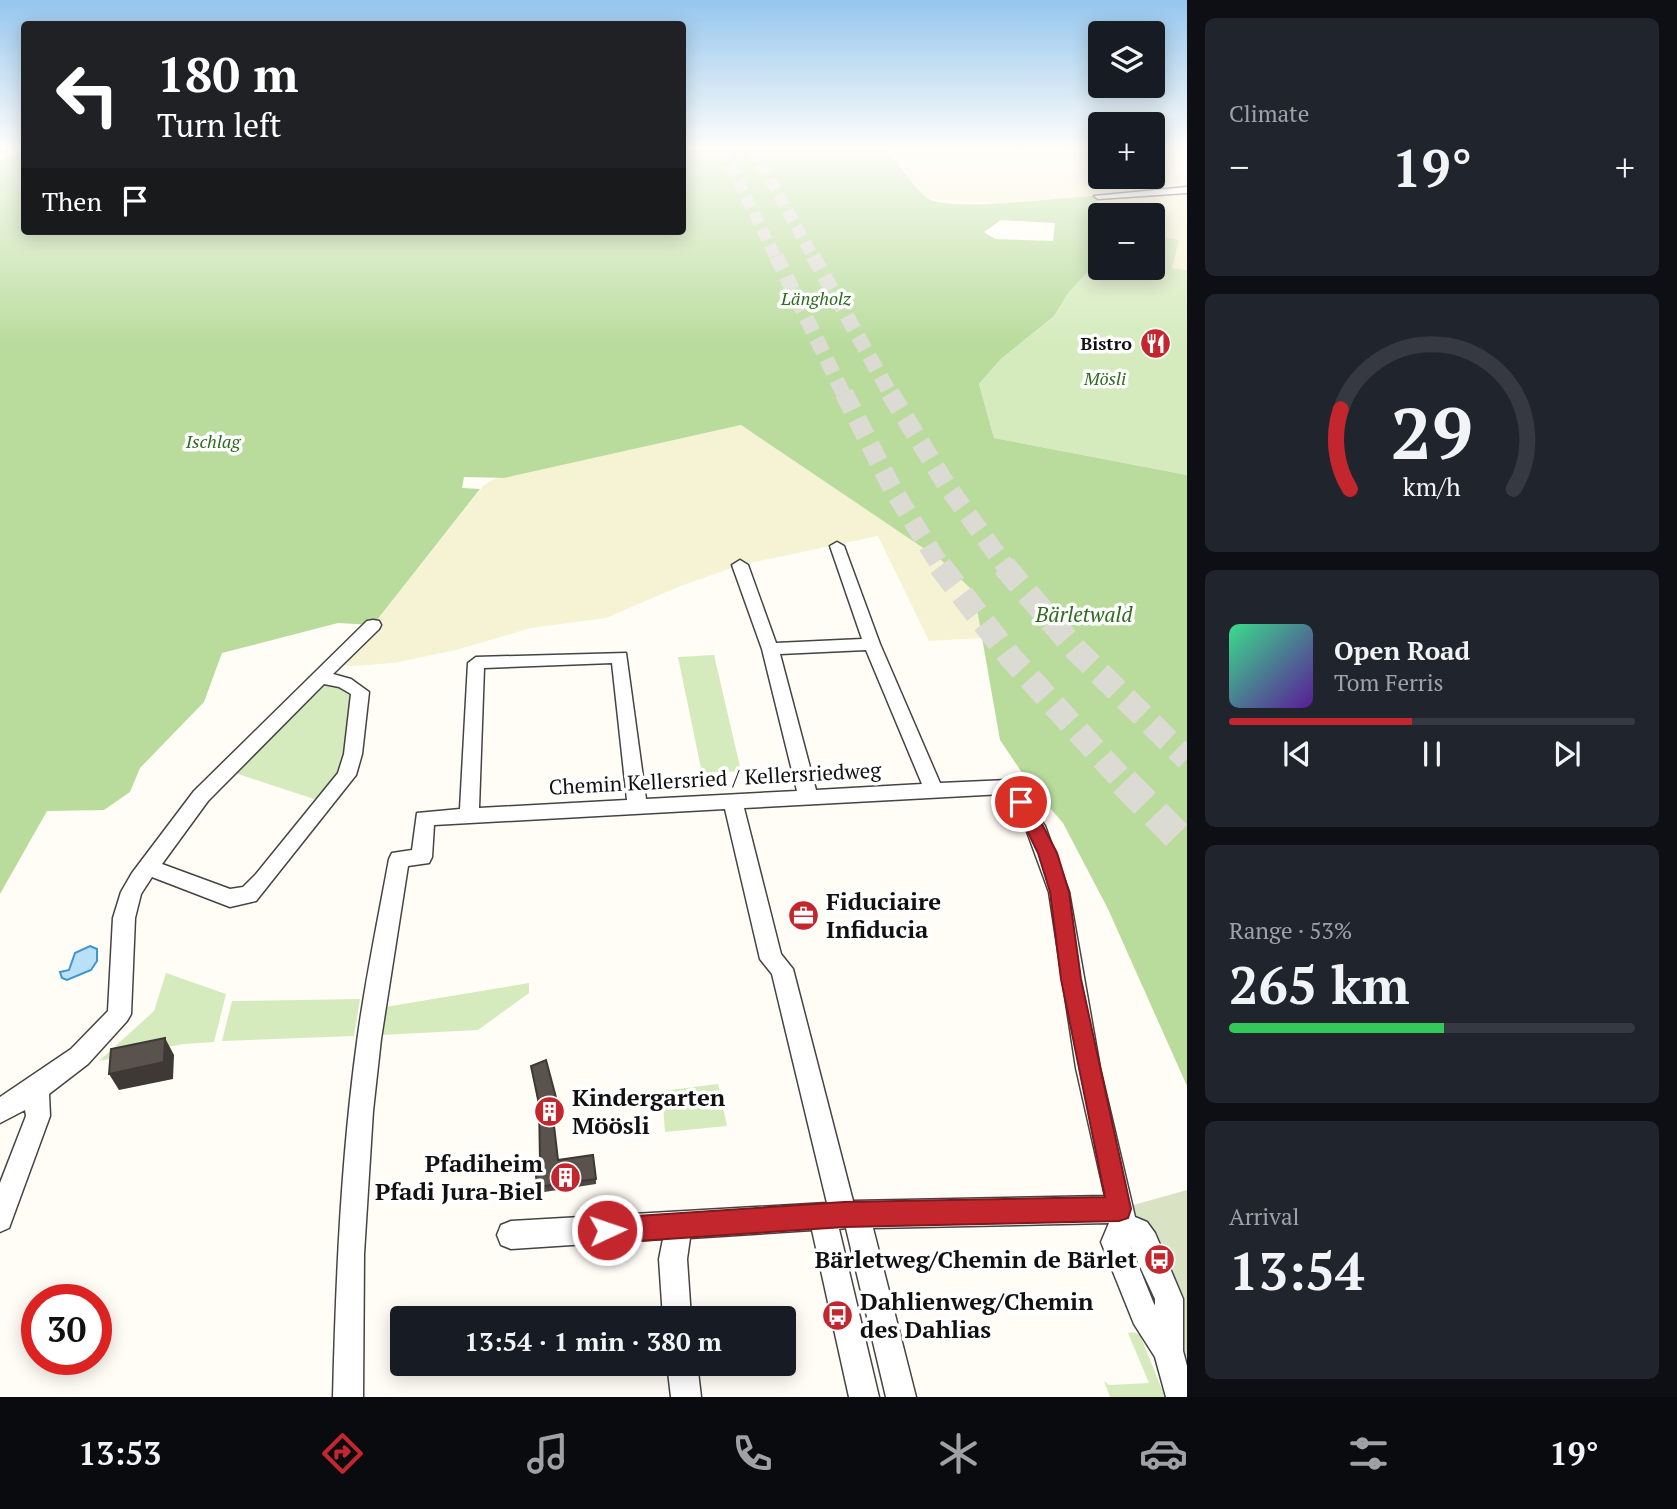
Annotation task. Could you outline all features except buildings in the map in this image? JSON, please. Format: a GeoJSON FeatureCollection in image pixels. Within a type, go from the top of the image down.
{"type":"FeatureCollection","features":[{"type":"Feature","properties":{"kind":"street"},"geometry":{"type":"LineString","coordinates":[[837,547],[872,645],[933,789]]}},
{"type":"Feature","properties":{"kind":"street"},"geometry":{"type":"LineString","coordinates":[[740,565],[770,649],[808,796]]}},
{"type":"Feature","properties":{"kind":"street"},"geometry":{"type":"LineString","coordinates":[[0,1111],[36,1089],[92,1048],[119,1014],[125,908],[148,867],[201,796],[373,625]]}},
{"type":"Feature","properties":{"kind":"street"},"geometry":{"type":"LineString","coordinates":[[770,649],[872,645]]}},
{"type":"Feature","properties":{"kind":"street"},"geometry":{"type":"LineString","coordinates":[[469,815],[476,663],[620,657],[637,807]]}},
{"type":"Feature","properties":{"kind":"street"},"geometry":{"type":"LineString","coordinates":[[148,867],[230,898],[249,895],[263,880],[347,775],[361,696],[345,683],[320,677]]}},
{"type":"Feature","properties":{"kind":"street","name":"Chemin Kellersried / Kellersriedweg"},"geometry":{"type":"LineString","coordinates":[[348,1397],[350,1254],[369,1039],[399,859],[422,857],[424,818],[1008,787],[1021,802],[1035,827],[1047,853],[1059,892],[1071,979],[1121,1217]]}},
{"type":"Feature","properties":{"kind":"street"},"geometry":{"type":"LineString","coordinates":[[733,802],[771,959],[782,969],[841,1215],[901,1397]]}},
{"type":"Feature","properties":{"kind":"street"},"geometry":{"type":"LineString","coordinates":[[0,1219],[38,1116],[36,1089]]}},
{"type":"Feature","properties":{"kind":"street"},"geometry":{"type":"LineString","coordinates":[[841,1215],[864,1397]]}},
{"type":"Feature","properties":{"kind":"street"},"geometry":{"type":"LineString","coordinates":[[511,1235],[841,1215],[1121,1217],[1115,1242],[1144,1314],[1168,1350],[1181,1397]]}},
{"type":"Feature","properties":{"kind":"street"},"geometry":{"type":"LineString","coordinates":[[676,1306],[673,1259],[679,1226]]}},
{"type":"Feature","properties":{"kind":"street"},"geometry":{"type":"LineString","coordinates":[[684,1376],[687,1397]]}},
{"type":"Feature","properties":{"kind":"shaded area"},"geometry":{"type":"Polygon","coordinates":[[[1165,213],[1187,213],[1187,270],[1172,268],[1179,240],[1165,237],[1165,213]]]}},
{"type":"Feature","properties":{"kind":"shaded area"},"geometry":{"type":"Polygon","coordinates":[[[741,425],[941,560],[974,592],[983,638],[929,641],[878,536],[740,565],[678,587],[606,618],[531,628],[456,650],[394,663],[353,666],[333,664],[373,625],[484,485],[495,479],[741,425]]]}},
{"type":"Feature","properties":{"kind":"green space"},"geometry":{"type":"Polygon","coordinates":[[[0,213],[21,213],[21,235],[686,235],[686,213],[1088,213],[1088,272],[1069,292],[1054,316],[1001,359],[979,384],[994,438],[1187,475],[1187,1086],[1108,909],[1063,823],[1031,786],[1000,740],[974,592],[941,560],[741,425],[504,478],[464,477],[462,488],[480,489],[373,625],[338,623],[222,653],[204,702],[140,768],[130,792],[104,810],[47,811],[0,894],[0,213]],[[1001,220],[984,232],[995,239],[1053,241],[1055,223],[1001,220]]]}},
{"type":"Feature","properties":{"kind":"green space","name":"Mösli"},"geometry":{"type":"Polygon","coordinates":[[[1165,237],[1179,240],[1172,268],[1187,270],[1187,475],[994,438],[979,384],[1001,359],[1054,316],[1069,292],[1088,272],[1088,280],[1165,280],[1165,237]]]}},
{"type":"Feature","properties":{"kind":"green space"},"geometry":{"type":"Polygon","coordinates":[[[714,655],[741,771],[702,773],[678,657],[714,655]]]}},
{"type":"Feature","properties":{"kind":"green space"},"geometry":{"type":"Polygon","coordinates":[[[322,683],[345,688],[354,695],[346,760],[320,801],[229,771],[322,683]]]}},
{"type":"Feature","properties":{"kind":"green space"},"geometry":{"type":"Polygon","coordinates":[[[166,973],[226,994],[214,1042],[183,1044],[99,1061],[154,1011],[166,973]]]}},
{"type":"Feature","properties":{"kind":"green space"},"geometry":{"type":"Polygon","coordinates":[[[529,983],[529,993],[478,1030],[381,1035],[385,1007],[529,983]]]}},
{"type":"Feature","properties":{"kind":"green space"},"geometry":{"type":"Polygon","coordinates":[[[360,999],[354,1036],[222,1041],[232,1001],[360,999]]]}},
{"type":"Feature","properties":{"kind":"green space"},"geometry":{"type":"Polygon","coordinates":[[[718,1084],[727,1126],[665,1132],[662,1091],[718,1084]]]}},
{"type":"Feature","properties":{"kind":"green space"},"geometry":{"type":"Polygon","coordinates":[[[1187,1190],[1187,1397],[1169,1323],[1119,1209],[1187,1190]]]}},
{"type":"Feature","properties":{"kind":"green space"},"geometry":{"type":"Polygon","coordinates":[[[1128,1333],[1140,1335],[1165,1397],[1110,1397],[1104,1381],[1109,1385],[1149,1383],[1128,1333]]]}},
{"type":"Feature","properties":{"kind":"water"},"geometry":{"type":"Polygon","coordinates":[[[90,946],[97,949],[97,961],[91,970],[67,980],[62,978],[60,972],[69,970],[75,953],[90,946]]]}},
{"type":"Feature","properties":{"kind":"tunnel"},"geometry":{"type":"LineString","coordinates":[[754,213],[776,258]]}},
{"type":"Feature","properties":{"kind":"tunnel"},"geometry":{"type":"LineString","coordinates":[[789,213],[814,258]]}},
{"type":"Feature","properties":{"kind":"tunnel"},"geometry":{"type":"LineString","coordinates":[[776,256],[844,395]]}},
{"type":"Feature","properties":{"kind":"tunnel"},"geometry":{"type":"LineString","coordinates":[[813,256],[891,395]]}},
{"type":"Feature","properties":{"kind":"tunnel"},"geometry":{"type":"LineString","coordinates":[[844,393],[892,488],[941,567]]}},
{"type":"Feature","properties":{"kind":"tunnel"},"geometry":{"type":"LineString","coordinates":[[890,393],[947,486],[1006,567]]}},
{"type":"Feature","properties":{"kind":"tunnel"},"geometry":{"type":"LineString","coordinates":[[940,566],[1011,658],[1126,784]]}},
{"type":"Feature","properties":{"kind":"tunnel"},"geometry":{"type":"LineString","coordinates":[[1004,566],[1077,651],[1187,759]]}},
{"type":"Feature","properties":{"kind":"tunnel"},"geometry":{"type":"LineString","coordinates":[[1124,782],[1187,846]]}},
{"type":"Feature","properties":{"kind":"place","name":"Bistro"},"geometry":{"type":"Point","coordinates":[1155,343]}},
{"type":"Feature","properties":{"kind":"place","name":"Fiduciaire Infiducia"},"geometry":{"type":"Point","coordinates":[803,915]}},
{"type":"Feature","properties":{"kind":"place","name":"Kindergarten Möösli"},"geometry":{"type":"Point","coordinates":[549,1111]}},
{"type":"Feature","properties":{"kind":"place","name":"Pfadiheim Pfadi Jura-Biel"},"geometry":{"type":"Point","coordinates":[566,1177]}},
{"type":"Feature","properties":{"kind":"place","name":"Bärletweg/Chemin de Bärlet"},"geometry":{"type":"Point","coordinates":[1160,1259]}},
{"type":"Feature","properties":{"kind":"place","name":"Dahlienweg/Chemin des Dahlias"},"geometry":{"type":"Point","coordinates":[837,1315]}},
{"type":"Feature","properties":{"kind":"route"},"geometry":{"type":"LineString","coordinates":[[607,1230],[844,1215],[1119,1209],[1071,979],[1059,892],[1047,853],[1021,802]]}},
{"type":"Feature","properties":{"kind":"park label","name":"Längholz"},"geometry":{"type":"Point","coordinates":[816,298]}},
{"type":"Feature","properties":{"kind":"park label","name":"Ischlag"},"geometry":{"type":"Point","coordinates":[213,441]}},
{"type":"Feature","properties":{"kind":"park label","name":"Bärletwald"},"geometry":{"type":"Point","coordinates":[1084,614]}}]}
